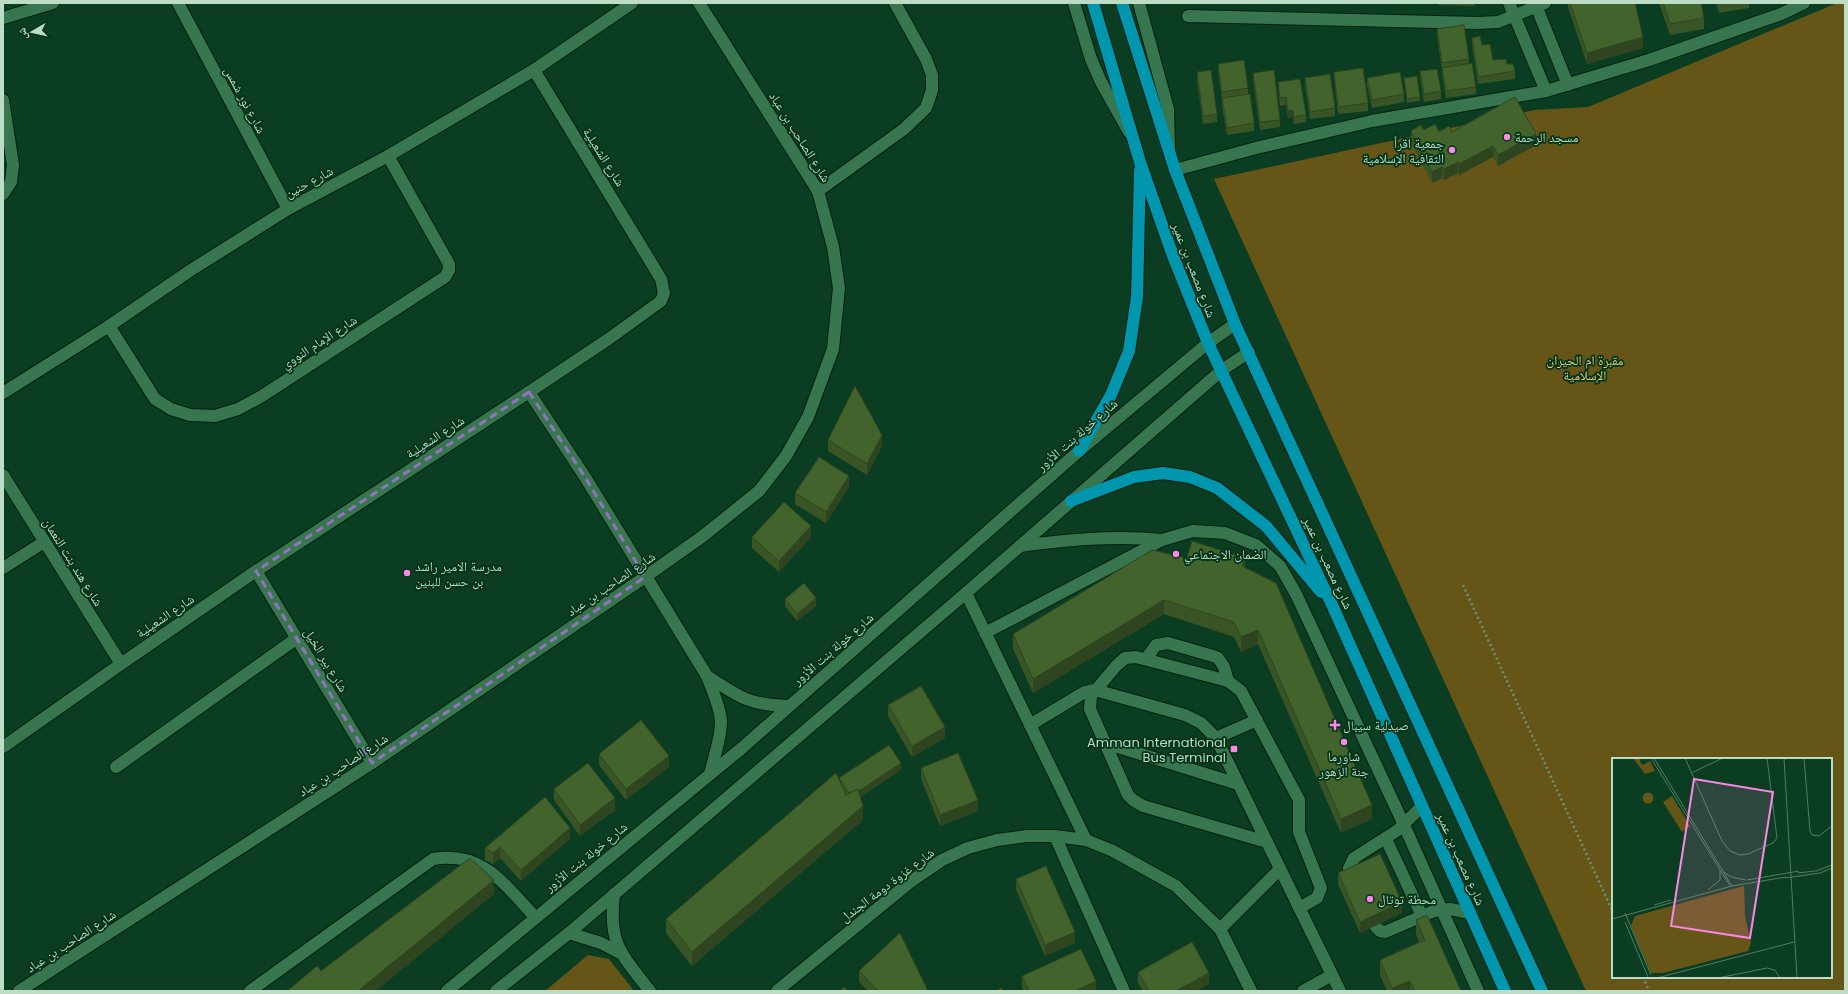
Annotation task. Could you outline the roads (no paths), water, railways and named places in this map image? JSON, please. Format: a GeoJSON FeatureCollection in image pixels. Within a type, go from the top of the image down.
{"type":"FeatureCollection","features":[{"type":"Feature","properties":{"kind":"highway","name":"شارع مصعب بن عمير"},"geometry":{"type":"LineString","coordinates":[[1093,3],[1136,144],[1140,162],[1173,256],[1208,343],[1333,607],[1505,991]]}},
{"type":"Feature","properties":{"kind":"highway","name":"شارع مصعب بن عمير"},"geometry":{"type":"LineString","coordinates":[[1122,3],[1175,170],[1235,324],[1542,991]]}},
{"type":"Feature","properties":{"kind":"highway"},"geometry":{"type":"LineString","coordinates":[[1079,451],[1111,395],[1129,351],[1137,297],[1140,162]]}},
{"type":"Feature","properties":{"kind":"highway"},"geometry":{"type":"LineString","coordinates":[[1071,501],[1134,477],[1163,473],[1190,476],[1217,488],[1266,526],[1333,607]]}},
{"type":"Feature","properties":{"kind":"street"},"geometry":{"type":"LineString","coordinates":[[3,18],[53,3]]}},
{"type":"Feature","properties":{"kind":"street","name":"شارع نور شمس"},"geometry":{"type":"LineString","coordinates":[[178,3],[288,209]]}},
{"type":"Feature","properties":{"kind":"street","name":"شارع حنين"},"geometry":{"type":"LineString","coordinates":[[3,393],[109,326],[190,270],[288,209],[388,156],[534,70],[632,3]]}},
{"type":"Feature","properties":{"kind":"street","name":"شارع الصاحب بن عباد"},"geometry":{"type":"LineString","coordinates":[[19,991],[372,763],[645,577],[703,536],[759,491],[786,456],[808,417],[833,349],[839,288],[832,247],[818,191],[699,3]]}},
{"type":"Feature","properties":{"kind":"street"},"geometry":{"type":"LineString","coordinates":[[818,191],[904,129],[926,108],[932,90],[932,75],[926,59],[895,3]]}},
{"type":"Feature","properties":{"kind":"street","name":"شارع مصعب بن عمير"},"geometry":{"type":"LineString","coordinates":[[1074,3],[1091,59],[1101,82],[1136,144]]}},
{"type":"Feature","properties":{"kind":"street","name":"شارع مصعب بن عمير"},"geometry":{"type":"LineString","coordinates":[[1139,3],[1168,109],[1169,149]]}},
{"type":"Feature","properties":{"kind":"street"},"geometry":{"type":"LineString","coordinates":[[1509,3],[1546,91]]}},
{"type":"Feature","properties":{"kind":"street"},"geometry":{"type":"LineString","coordinates":[[1175,170],[1256,148],[1372,121],[1546,91],[1649,60],[1780,14],[1804,3]]}},
{"type":"Feature","properties":{"kind":"street"},"geometry":{"type":"LineString","coordinates":[[1188,16],[1461,23],[1498,22],[1539,4],[1568,85]]}},
{"type":"Feature","properties":{"kind":"street","name":"شارع الشعيلية"},"geometry":{"type":"LineString","coordinates":[[3,747],[256,571],[529,392],[652,309],[661,301],[664,293],[661,279],[534,70]]}},
{"type":"Feature","properties":{"kind":"street"},"geometry":{"type":"LineString","coordinates":[[3,100],[13,165],[11,182],[3,194]]}},
{"type":"Feature","properties":{"kind":"street","name":"شارع الإمام النووي"},"geometry":{"type":"LineString","coordinates":[[109,326],[155,399],[171,409],[190,415],[215,416],[238,409],[262,396],[445,277],[449,270],[449,264],[388,156]]}},
{"type":"Feature","properties":{"kind":"street","name":"شارع خولة بنت الأزور"},"geometry":{"type":"LineString","coordinates":[[447,991],[710,774],[857,648],[1079,451],[1208,343],[1235,324]]}},
{"type":"Feature","properties":{"kind":"street"},"geometry":{"type":"LineString","coordinates":[[496,991],[614,894],[966,593],[1222,370],[1249,352]]}},
{"type":"Feature","properties":{"kind":"street"},"geometry":{"type":"LineString","coordinates":[[529,392],[585,477],[707,676],[719,709],[721,721],[719,740],[710,774]]}},
{"type":"Feature","properties":{"kind":"street","name":"شارع هند بنت النعمان"},"geometry":{"type":"LineString","coordinates":[[3,475],[121,664]]}},
{"type":"Feature","properties":{"kind":"street"},"geometry":{"type":"LineString","coordinates":[[985,633],[1162,540],[1193,531],[1225,533],[1256,545],[1280,566],[1296,594],[1404,826],[1478,991]]}},
{"type":"Feature","properties":{"kind":"street"},"geometry":{"type":"LineString","coordinates":[[1020,546],[1115,537],[1162,540]]}},
{"type":"Feature","properties":{"kind":"street"},"geometry":{"type":"LineString","coordinates":[[3,568],[44,542]]}},
{"type":"Feature","properties":{"kind":"street","name":"شارع بير الخيل"},"geometry":{"type":"LineString","coordinates":[[256,571],[298,638],[372,763]]}},
{"type":"Feature","properties":{"kind":"street"},"geometry":{"type":"LineString","coordinates":[[966,593],[1086,840]]}},
{"type":"Feature","properties":{"kind":"street"},"geometry":{"type":"LineString","coordinates":[[116,767],[298,638]]}},
{"type":"Feature","properties":{"kind":"street"},"geometry":{"type":"LineString","coordinates":[[1146,659],[1156,645],[1168,642],[1218,658],[1224,667],[1228,681]]}},
{"type":"Feature","properties":{"kind":"street"},"geometry":{"type":"LineString","coordinates":[[1267,842],[1138,804],[1128,795],[1090,709],[1091,696],[1095,690],[1125,658],[1130,656],[1146,659],[1228,681],[1241,691],[1258,720],[1299,800],[1299,832],[1320,882],[1321,888],[1317,898],[1299,908]]}},
{"type":"Feature","properties":{"kind":"street"},"geometry":{"type":"LineString","coordinates":[[707,676],[745,700],[765,706],[788,706]]}},
{"type":"Feature","properties":{"kind":"street"},"geometry":{"type":"LineString","coordinates":[[1030,725],[1085,692],[1095,690],[1185,715],[1202,724],[1216,738],[1340,991]]}},
{"type":"Feature","properties":{"kind":"street"},"geometry":{"type":"LineString","coordinates":[[1216,738],[1258,720]]}},
{"type":"Feature","properties":{"kind":"street"},"geometry":{"type":"LineString","coordinates":[[1105,743],[1238,784]]}},
{"type":"Feature","properties":{"kind":"street"},"geometry":{"type":"LineString","coordinates":[[1352,878],[1349,868],[1354,858],[1386,839],[1404,826],[1422,806]]}},
{"type":"Feature","properties":{"kind":"street","name":"شارع غزوة دومة الجندل"},"geometry":{"type":"LineString","coordinates":[[776,991],[910,882],[942,860],[968,848],[997,840],[1027,836],[1055,836],[1086,840],[1120,855],[1176,886],[1220,928],[1251,991]]}},
{"type":"Feature","properties":{"kind":"street"},"geometry":{"type":"LineString","coordinates":[[1055,836],[1124,991]]}},
{"type":"Feature","properties":{"kind":"street"},"geometry":{"type":"LineString","coordinates":[[1386,839],[1422,916]]}},
{"type":"Feature","properties":{"kind":"street"},"geometry":{"type":"LineString","coordinates":[[250,991],[433,859],[448,856],[469,860],[493,873],[535,917]]}},
{"type":"Feature","properties":{"kind":"street"},"geometry":{"type":"LineString","coordinates":[[1220,928],[1280,869]]}},
{"type":"Feature","properties":{"kind":"street"},"geometry":{"type":"LineString","coordinates":[[614,894],[612,921],[614,934],[620,953],[650,991]]}},
{"type":"Feature","properties":{"kind":"street"},"geometry":{"type":"LineString","coordinates":[[1375,926],[1380,931],[1390,932],[1422,916],[1441,910],[1459,910],[1470,913]]}},
{"type":"Feature","properties":{"kind":"street"},"geometry":{"type":"LineString","coordinates":[[569,932],[601,943],[620,953]]}},
{"type":"Feature","properties":{"kind":"street"},"geometry":{"type":"LineString","coordinates":[[1303,991],[1332,975]]}},
{"type":"Feature","properties":{"kind":"place","name":"مسجد الرحمة"},"geometry":{"type":"Point","coordinates":[1507,137]}},
{"type":"Feature","properties":{"kind":"place","name":"جمعية اقرأ الثقافية الإسلامية"},"geometry":{"type":"Point","coordinates":[1452,150]}},
{"type":"Feature","properties":{"kind":"place","name":"الضمان الاجتماعي"},"geometry":{"type":"Point","coordinates":[1176,554]}},
{"type":"Feature","properties":{"kind":"place","name":"مدرسة الامير راشد بن حسن للبنين"},"geometry":{"type":"Point","coordinates":[407,573]}},
{"type":"Feature","properties":{"kind":"place","name":"صيدلية سيبال"},"geometry":{"type":"Point","coordinates":[1335,725]}},
{"type":"Feature","properties":{"kind":"place","name":"شاورما جنة الزهور"},"geometry":{"type":"Point","coordinates":[1344,742]}},
{"type":"Feature","properties":{"kind":"place","name":"Amman International Bus Terminal"},"geometry":{"type":"Point","coordinates":[1234,749]}},
{"type":"Feature","properties":{"kind":"place","name":"محطة توتال"},"geometry":{"type":"Point","coordinates":[1370,899]}},
{"type":"Feature","properties":{"kind":"park label","name":"مقبرة ام الحيران الإسلامية"},"geometry":{"type":"Point","coordinates":[1585,368]}}]}
